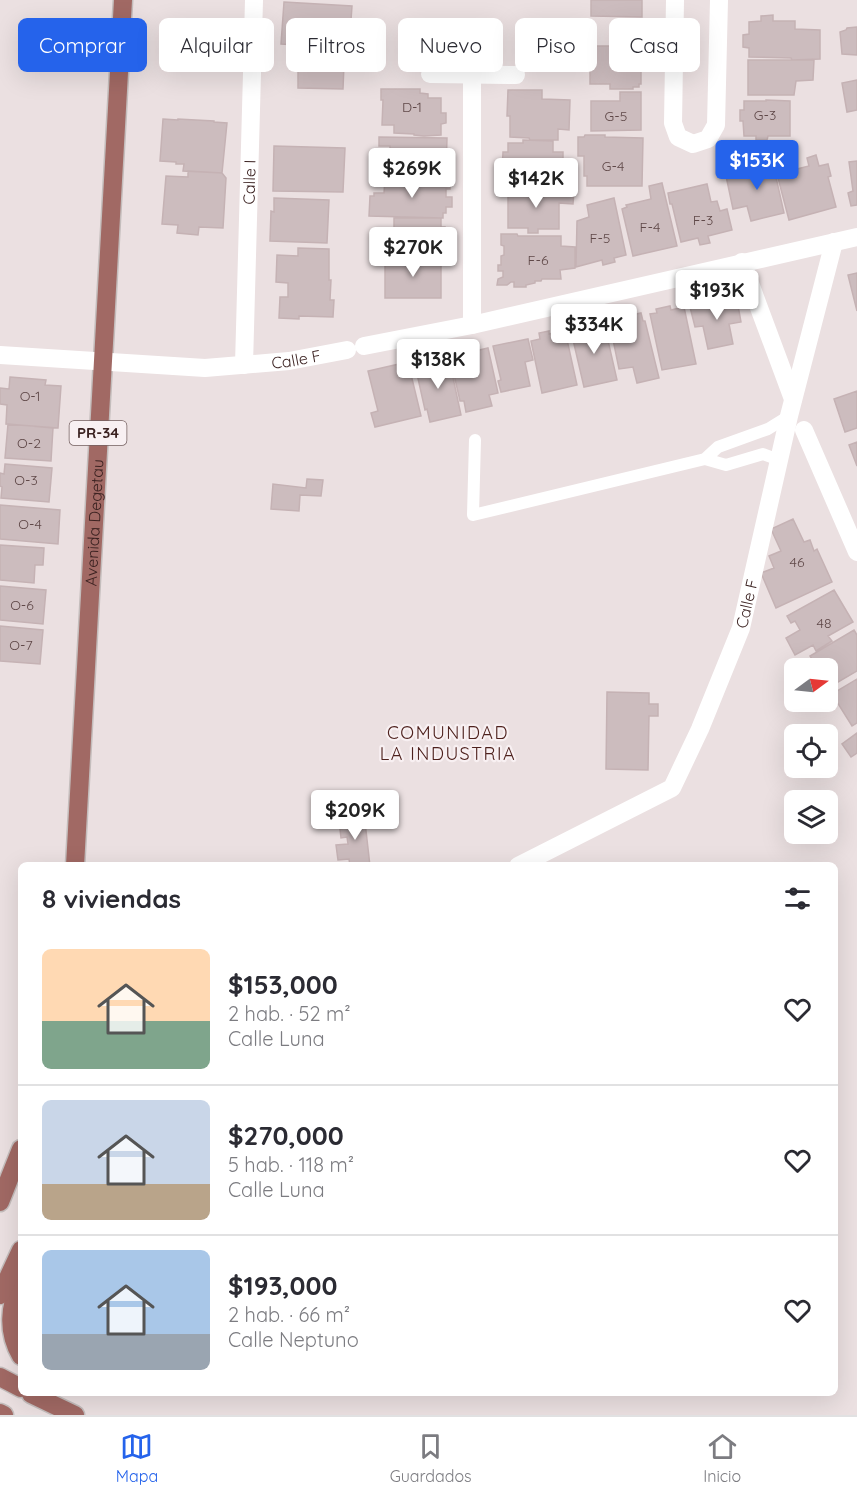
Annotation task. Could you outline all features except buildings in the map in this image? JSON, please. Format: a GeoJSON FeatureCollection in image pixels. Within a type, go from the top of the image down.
{"type":"FeatureCollection","features":[{"type":"Feature","properties":{"kind":"main road","name":"Avenida Degetau"},"geometry":{"type":"LineString","coordinates":[[75,862],[123,0]]}},
{"type":"Feature","properties":{"kind":"main road"},"geometry":{"type":"LineString","coordinates":[[1,1200],[18,1157]]}},
{"type":"Feature","properties":{"kind":"main road"},"geometry":{"type":"LineString","coordinates":[[0,1295],[18,1256]]}},
{"type":"Feature","properties":{"kind":"main road"},"geometry":{"type":"LineString","coordinates":[[18,1290],[10,1319],[18,1350]]}},
{"type":"Feature","properties":{"kind":"main road"},"geometry":{"type":"LineString","coordinates":[[0,1377],[18,1386]]}},
{"type":"Feature","properties":{"kind":"main road"},"geometry":{"type":"LineString","coordinates":[[37,1396],[63,1406]]}},
{"type":"Feature","properties":{"kind":"street","name":"Calle I"},"geometry":{"type":"LineString","coordinates":[[244,365],[254,0]]}},
{"type":"Feature","properties":{"kind":"street"},"geometry":{"type":"LineString","coordinates":[[675,0],[674,123],[678,137],[693,144],[708,139],[716,125],[719,0]]}},
{"type":"Feature","properties":{"kind":"street"},"geometry":{"type":"LineString","coordinates":[[430,74],[516,75]]}},
{"type":"Feature","properties":{"kind":"street"},"geometry":{"type":"LineString","coordinates":[[472,75],[472,325]]}},
{"type":"Feature","properties":{"kind":"street","name":"Calle F"},"geometry":{"type":"LineString","coordinates":[[0,355],[205,368],[289,361],[472,325],[857,237]]}},
{"type":"Feature","properties":{"kind":"street","name":"Calle F"},"geometry":{"type":"LineString","coordinates":[[526,862],[672,788],[700,729],[741,628],[791,408],[834,242]]}},
{"type":"Feature","properties":{"kind":"street"},"geometry":{"type":"LineString","coordinates":[[742,262],[791,408]]}},
{"type":"Feature","properties":{"kind":"street"},"geometry":{"type":"LineString","coordinates":[[804,430],[857,552]]}},
{"type":"Feature","properties":{"kind":"lane"},"geometry":{"type":"LineString","coordinates":[[475,440],[473,515],[705,459],[718,447],[768,429],[791,408]]}},
{"type":"Feature","properties":{"kind":"lane"},"geometry":{"type":"LineString","coordinates":[[705,459],[726,465],[763,453],[779,460]]}},
{"type":"Feature","properties":{"kind":"district","name":"COMUNIDAD LA INDUSTRIA"},"geometry":{"type":"Point","coordinates":[448,743]}}]}
